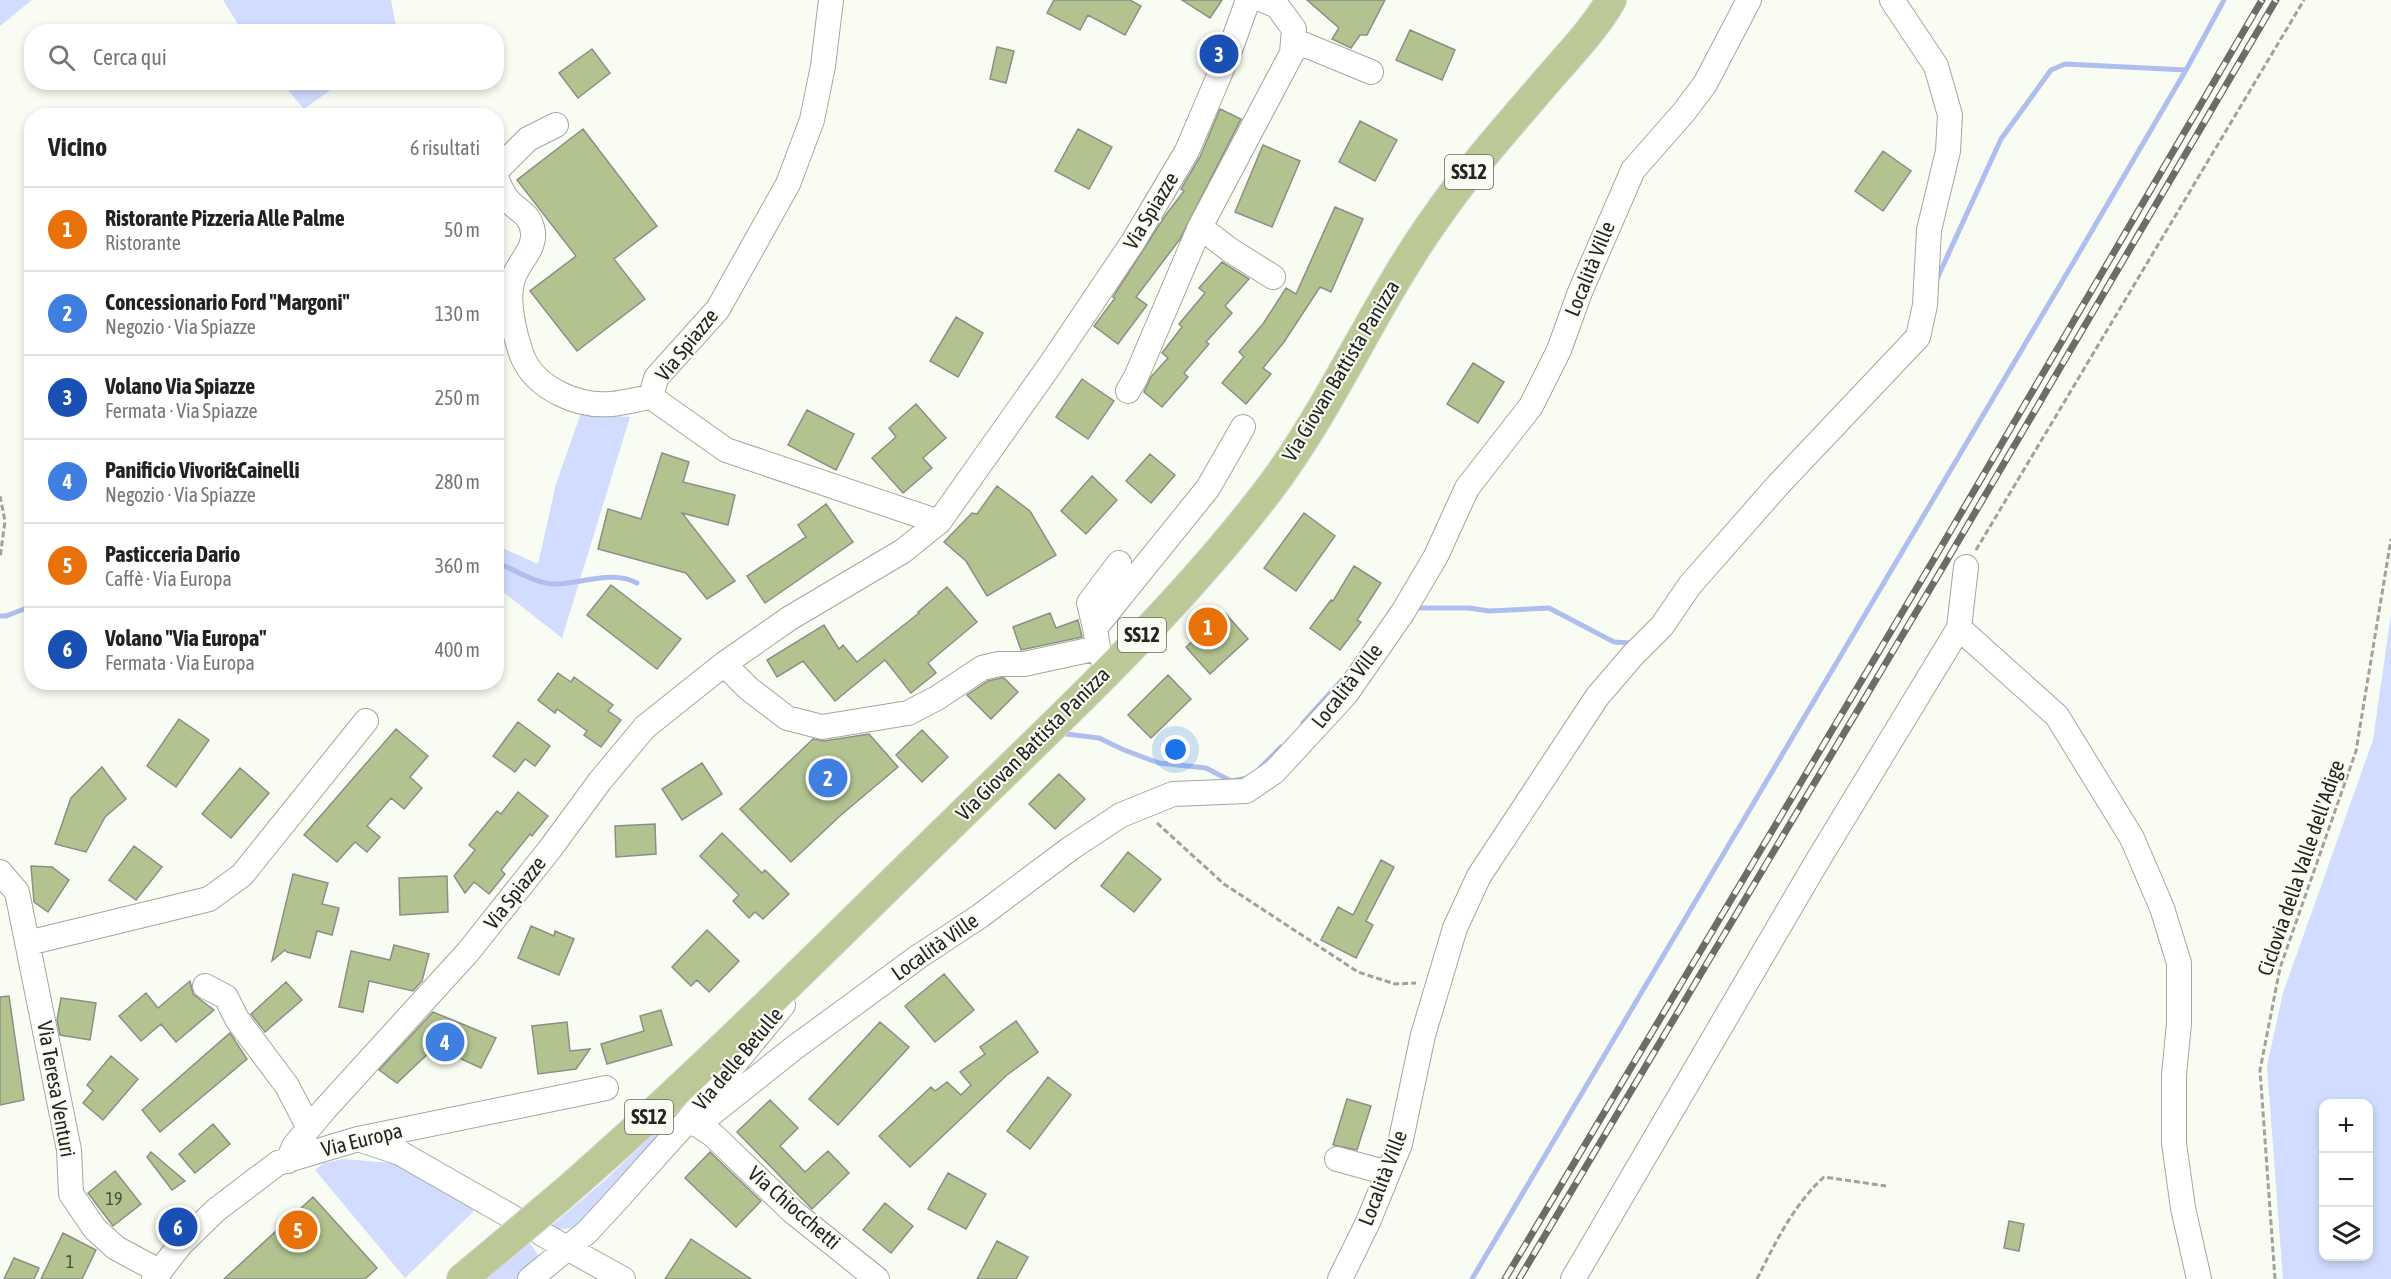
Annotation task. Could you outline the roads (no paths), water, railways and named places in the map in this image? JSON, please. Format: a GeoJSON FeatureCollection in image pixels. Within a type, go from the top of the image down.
{"type":"FeatureCollection","features":[{"type":"Feature","properties":{"kind":"main road","name":"Via Giovan Battista Panizza"},"geometry":{"type":"LineString","coordinates":[[462,1279],[563,1194],[663,1104],[855,918],[1100,649],[1180,597],[1270,488],[1308,430],[1419,241],[1464,177],[1578,44],[1611,0]]}},
{"type":"Feature","properties":{"kind":"street","name":"Via Spiazze"},"geometry":{"type":"LineString","coordinates":[[831,0],[823,66],[812,120],[788,184],[718,309],[656,378],[651,397],[726,450],[939,522]]}},
{"type":"Feature","properties":{"kind":"street","name":"Via Spiazze"},"geometry":{"type":"LineString","coordinates":[[288,1161],[294,1146],[309,1128],[468,952],[550,849],[600,781],[645,727],[724,664],[790,618],[903,551],[939,522],[1048,368],[1133,242],[1187,151],[1230,50],[1248,0]]}},
{"type":"Feature","properties":{"kind":"street"},"geometry":{"type":"LineString","coordinates":[[1128,391],[1183,272],[1200,227],[1292,53],[1294,29],[1277,6],[1263,0]]}},
{"type":"Feature","properties":{"kind":"street","name":"Località Ville"},"geometry":{"type":"LineString","coordinates":[[700,1127],[804,1041],[918,957],[1020,887],[1056,858],[1121,815],[1173,794],[1245,791],[1274,772],[1346,694],[1436,556],[1467,488],[1531,406],[1560,350],[1580,292],[1633,170],[1684,112],[1705,84],[1749,0]]}},
{"type":"Feature","properties":{"kind":"street","name":"Località Ville"},"geometry":{"type":"LineString","coordinates":[[1340,1279],[1368,1222],[1400,1144],[1423,1035],[1455,928],[1479,876],[1598,697],[1633,655],[1662,626],[1690,585],[1778,485],[1918,337],[1925,305],[1929,230],[1948,151],[1950,115],[1936,66],[1892,0]]}},
{"type":"Feature","properties":{"kind":"street"},"geometry":{"type":"LineString","coordinates":[[1293,40],[1371,72]]}},
{"type":"Feature","properties":{"kind":"street"},"geometry":{"type":"LineString","coordinates":[[504,163],[528,139],[556,125]]}},
{"type":"Feature","properties":{"kind":"street"},"geometry":{"type":"LineString","coordinates":[[504,191],[510,202],[530,220],[533,235],[531,249],[512,281],[513,324],[523,358],[542,382],[575,400],[594,404],[611,404],[651,397]]}},
{"type":"Feature","properties":{"kind":"street"},"geometry":{"type":"LineString","coordinates":[[1200,227],[1230,250],[1273,277]]}},
{"type":"Feature","properties":{"kind":"street"},"geometry":{"type":"LineString","coordinates":[[1100,649],[1113,608],[1208,488],[1243,427]]}},
{"type":"Feature","properties":{"kind":"street"},"geometry":{"type":"LineString","coordinates":[[1100,649],[1089,603],[1119,563]]}},
{"type":"Feature","properties":{"kind":"street"},"geometry":{"type":"LineString","coordinates":[[1573,1279],[1809,875],[1959,628],[1966,567]]}},
{"type":"Feature","properties":{"kind":"street"},"geometry":{"type":"LineString","coordinates":[[1959,628],[2057,716],[2132,838],[2162,908],[2179,963],[2179,1023],[2174,1075],[2174,1143],[2183,1208],[2199,1279]]}},
{"type":"Feature","properties":{"kind":"street"},"geometry":{"type":"LineString","coordinates":[[724,664],[749,689],[787,718],[822,727],[908,713],[937,698],[982,668],[999,664],[1024,664],[1100,649]]}},
{"type":"Feature","properties":{"kind":"street"},"geometry":{"type":"LineString","coordinates":[[28,943],[209,899],[242,875],[366,721]]}},
{"type":"Feature","properties":{"kind":"street","name":"Via Teresa Venturi"},"geometry":{"type":"LineString","coordinates":[[0,872],[17,892],[69,1150],[71,1194],[95,1229],[116,1248],[157,1275]]}},
{"type":"Feature","properties":{"kind":"street","name":"Via delle Betulle"},"geometry":{"type":"LineString","coordinates":[[530,1279],[568,1249],[613,1204],[700,1127],[855,918]]}},
{"type":"Feature","properties":{"kind":"street"},"geometry":{"type":"LineString","coordinates":[[205,986],[226,997],[237,1019],[287,1086],[309,1128]]}},
{"type":"Feature","properties":{"kind":"street","name":"Via Europa"},"geometry":{"type":"LineString","coordinates":[[157,1275],[180,1245],[216,1210],[278,1163],[358,1139],[606,1088]]}},
{"type":"Feature","properties":{"kind":"street","name":"Via Chiocchetti"},"geometry":{"type":"LineString","coordinates":[[700,1127],[792,1211],[877,1279]]}},
{"type":"Feature","properties":{"kind":"street"},"geometry":{"type":"LineString","coordinates":[[358,1139],[400,1153],[512,1217]]}},
{"type":"Feature","properties":{"kind":"street"},"geometry":{"type":"LineString","coordinates":[[1337,1159],[1388,1173]]}},
{"type":"Feature","properties":{"kind":"street"},"geometry":{"type":"LineString","coordinates":[[542,1234],[623,1279]]}},
{"type":"Feature","properties":{"kind":"waterway"},"geometry":{"type":"LineString","coordinates":[[1472,1279],[2076,258],[2186,70],[2224,0]]}},
{"type":"Feature","properties":{"kind":"waterway"},"geometry":{"type":"LineString","coordinates":[[1936,281],[2001,139],[2051,70],[2065,64],[2186,70]]}},
{"type":"Feature","properties":{"kind":"waterway"},"geometry":{"type":"LineString","coordinates":[[504,566],[534,580],[550,584],[608,577],[628,579],[637,583]]}},
{"type":"Feature","properties":{"kind":"waterway"},"geometry":{"type":"LineString","coordinates":[[1414,608],[1469,608],[1489,611],[1549,608],[1614,642],[1630,643],[1633,641]]}},
{"type":"Feature","properties":{"kind":"waterway"},"geometry":{"type":"LineString","coordinates":[[0,616],[24,609]]}},
{"type":"Feature","properties":{"kind":"waterway"},"geometry":{"type":"LineString","coordinates":[[1303,723],[1341,681]]}},
{"type":"Feature","properties":{"kind":"waterway"},"geometry":{"type":"LineString","coordinates":[[1066,734],[1099,738],[1159,763],[1206,768],[1231,781],[1248,778]]}},
{"type":"Feature","properties":{"kind":"waterway"},"geometry":{"type":"LineString","coordinates":[[1260,768],[1281,747]]}},
{"type":"Feature","properties":{"kind":"railway"},"geometry":{"type":"LineString","coordinates":[[1505,1279],[1937,554],[2262,0]]}},
{"type":"Feature","properties":{"kind":"railway"},"geometry":{"type":"LineString","coordinates":[[1519,1279],[1946,562],[2276,0]]}},
{"type":"Feature","properties":{"kind":"place","name":"Volano Via Spiazze"},"geometry":{"type":"Point","coordinates":[1219,54]}},
{"type":"Feature","properties":{"kind":"place","name":"Ristorante Pizzeria Alle Palme"},"geometry":{"type":"Point","coordinates":[1208,627]}},
{"type":"Feature","properties":{"kind":"place","name":"Concessionario Ford \"Margoni\""},"geometry":{"type":"Point","coordinates":[828,778]}},
{"type":"Feature","properties":{"kind":"place","name":"Panificio Vivori&Cainelli"},"geometry":{"type":"Point","coordinates":[445,1042]}},
{"type":"Feature","properties":{"kind":"place","name":"Volano \"Via Europa\""},"geometry":{"type":"Point","coordinates":[178,1227]}},
{"type":"Feature","properties":{"kind":"place","name":"Pasticceria Dario"},"geometry":{"type":"Point","coordinates":[298,1230]}}]}
